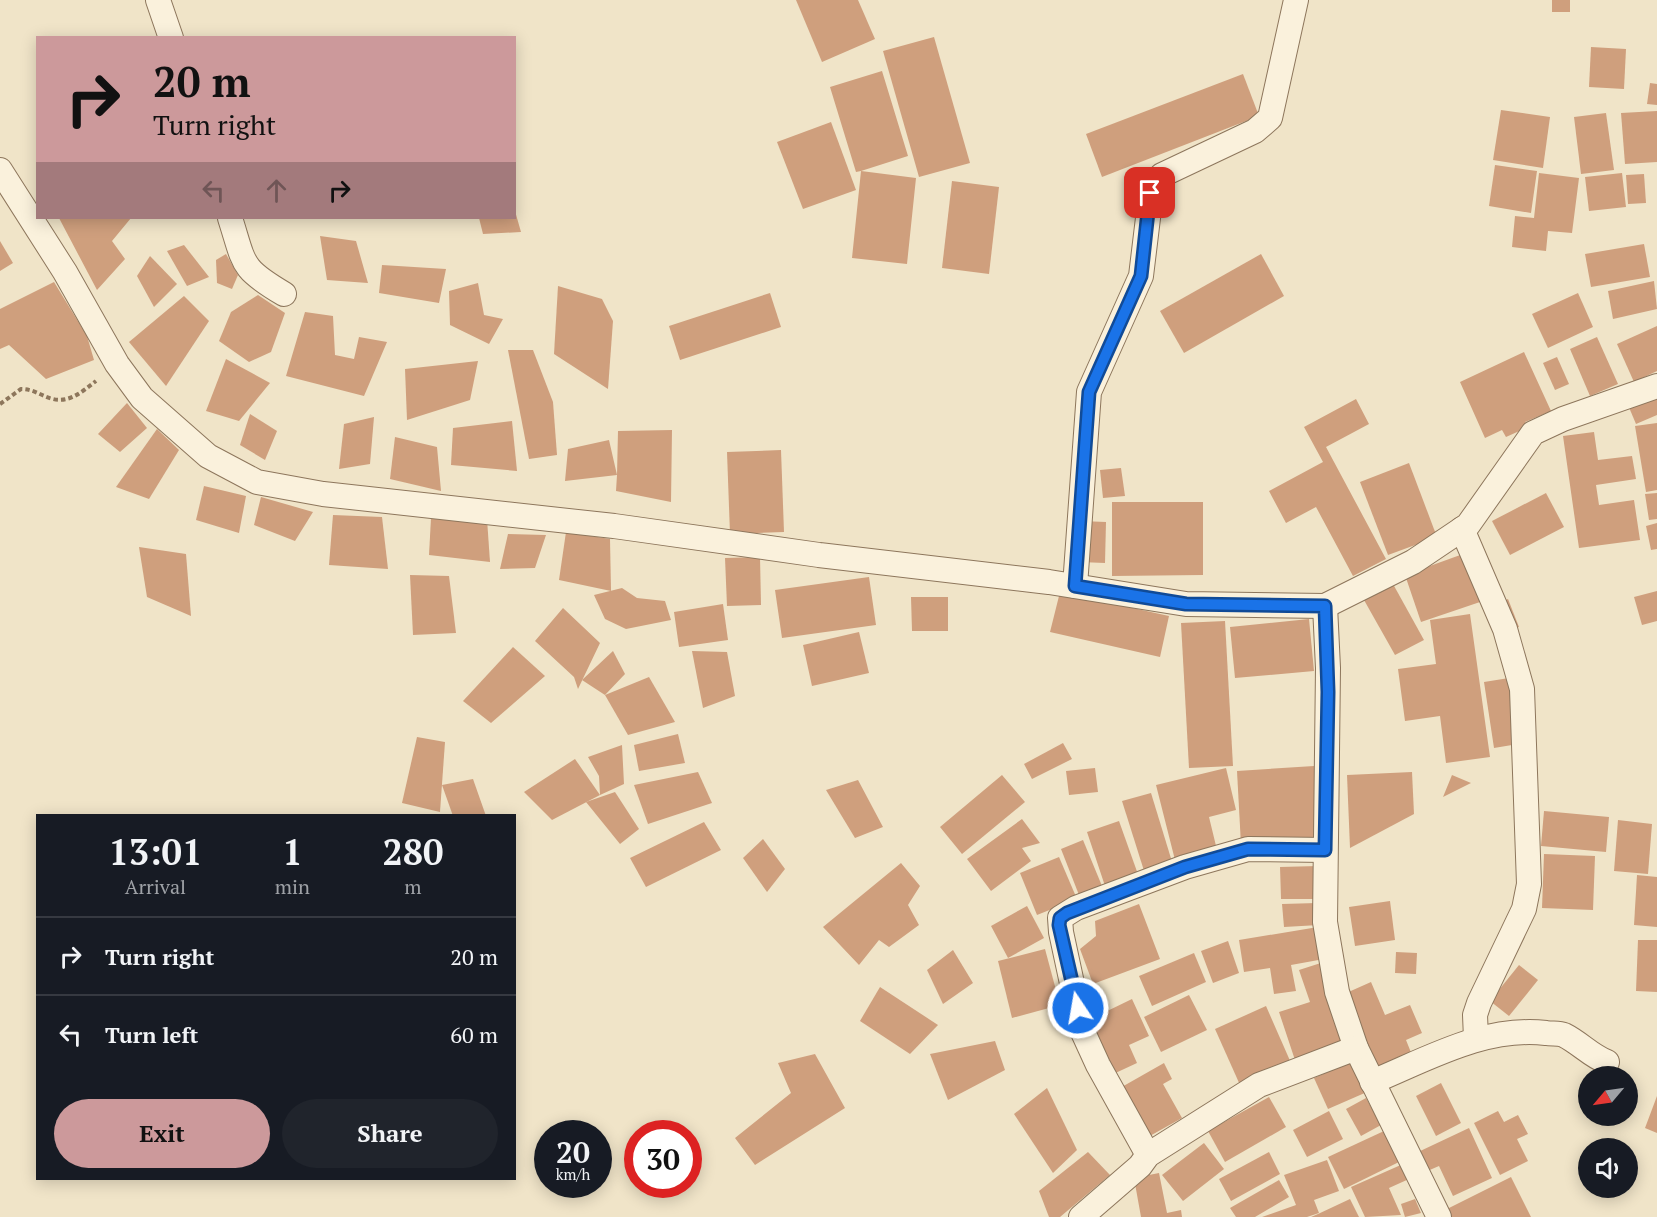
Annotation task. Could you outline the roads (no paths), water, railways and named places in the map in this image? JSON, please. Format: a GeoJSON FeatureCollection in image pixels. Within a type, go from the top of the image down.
{"type":"FeatureCollection","features":[{"type":"Feature","properties":{"kind":"street"},"geometry":{"type":"LineString","coordinates":[[158,0],[170,36]]}},
{"type":"Feature","properties":{"kind":"street"},"geometry":{"type":"LineString","coordinates":[[1075,586],[1089,392],[1141,276],[1152,185],[1162,175],[1255,131],[1270,118],[1296,0]]}},
{"type":"Feature","properties":{"kind":"street"},"geometry":{"type":"LineString","coordinates":[[0,170],[65,272],[117,364],[142,398],[208,456],[257,482],[323,494],[614,526],[819,555],[1075,586],[1186,604],[1325,606],[1413,562],[1462,529],[1478,515],[1533,434],[1563,419],[1657,386]]}},
{"type":"Feature","properties":{"kind":"street"},"geometry":{"type":"LineString","coordinates":[[230,219],[247,268],[255,277],[284,294]]}},
{"type":"Feature","properties":{"kind":"street"},"geometry":{"type":"LineString","coordinates":[[1462,529],[1504,629],[1522,689],[1529,872],[1524,909],[1476,1009],[1476,1038]]}},
{"type":"Feature","properties":{"kind":"street"},"geometry":{"type":"LineString","coordinates":[[1325,606],[1328,692],[1325,922],[1337,992],[1356,1048],[1439,1217]]}},
{"type":"Feature","properties":{"kind":"street"},"geometry":{"type":"LineString","coordinates":[[1148,1155],[1098,1065],[1082,1030],[1060,932],[1060,918],[1076,908],[1185,867],[1248,849],[1325,850]]}},
{"type":"Feature","properties":{"kind":"street"},"geometry":{"type":"LineString","coordinates":[[1372,1082],[1476,1038],[1536,1032],[1563,1034],[1594,1057],[1607,1062]]}},
{"type":"Feature","properties":{"kind":"street"},"geometry":{"type":"LineString","coordinates":[[1081,1217],[1140,1166],[1148,1155],[1259,1085],[1356,1048]]}}]}
